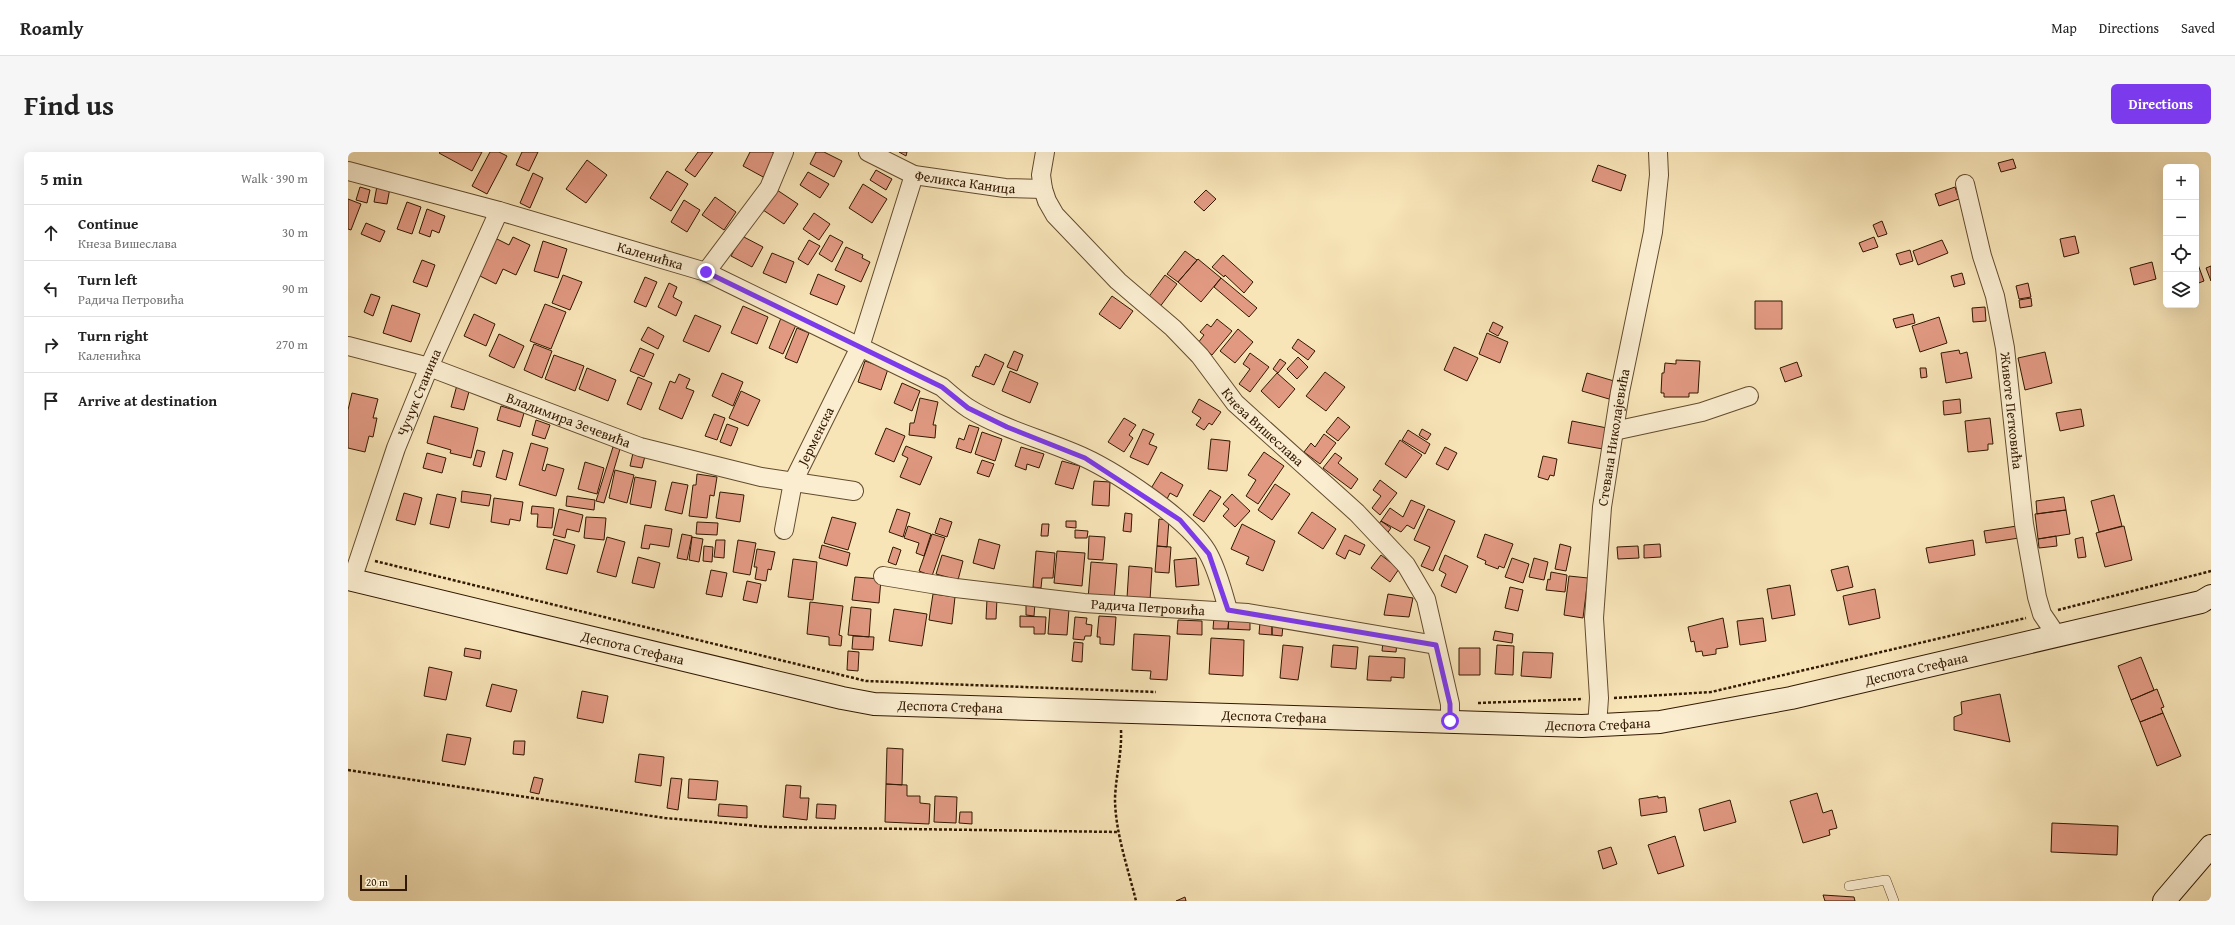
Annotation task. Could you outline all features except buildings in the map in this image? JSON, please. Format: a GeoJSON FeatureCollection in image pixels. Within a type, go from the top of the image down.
{"type":"FeatureCollection","features":[{"type":"Feature","properties":{"kind":"main road","name":"Деспота Стефана"},"geometry":{"type":"LineString","coordinates":[[350,579],[855,701],[893,706],[1120,713],[1450,712],[1597,726],[1660,722],[1784,700],[2208,601]]}},
{"type":"Feature","properties":{"kind":"main road"},"geometry":{"type":"LineString","coordinates":[[2166,900],[2211,846]]}},
{"type":"Feature","properties":{"kind":"street"},"geometry":{"type":"LineString","coordinates":[[706,272],[769,188],[784,152]]}},
{"type":"Feature","properties":{"kind":"street","name":"Феликса Каница"},"geometry":{"type":"LineString","coordinates":[[868,152],[914,175],[1005,188],[1043,189]]}},
{"type":"Feature","properties":{"kind":"street","name":"Кнеза Вишеслава"},"geometry":{"type":"LineString","coordinates":[[1045,152],[1041,175],[1043,189],[1047,201],[1055,215],[1118,280],[1173,328],[1200,356],[1235,403],[1357,513],[1398,554],[1420,586],[1426,599],[1450,712]]}},
{"type":"Feature","properties":{"kind":"street","name":"Стевана Николајевића"},"geometry":{"type":"LineString","coordinates":[[1597,726],[1599,698],[1594,618],[1602,507],[1631,332],[1653,232],[1659,175],[1658,152]]}},
{"type":"Feature","properties":{"kind":"street","name":"Каленићка"},"geometry":{"type":"LineString","coordinates":[[348,171],[499,211],[706,272],[942,387],[968,408],[1007,427],[1085,458],[1158,504],[1180,520],[1209,554],[1228,610]]}},
{"type":"Feature","properties":{"kind":"street","name":"Јерменска"},"geometry":{"type":"LineString","coordinates":[[784,530],[794,482],[860,347],[914,175]]}},
{"type":"Feature","properties":{"kind":"street","name":"Животе Петковића"},"geometry":{"type":"LineString","coordinates":[[1966,184],[1982,256],[1995,296],[2005,348],[2024,524],[2037,596],[2042,614],[2057,636]]}},
{"type":"Feature","properties":{"kind":"street","name":"Чучук Станина"},"geometry":{"type":"LineString","coordinates":[[350,579],[360,557],[396,448],[429,367],[499,211]]}},
{"type":"Feature","properties":{"kind":"street","name":"Владимира Зечевића"},"geometry":{"type":"LineString","coordinates":[[348,346],[429,367],[640,446],[761,477],[854,491]]}},
{"type":"Feature","properties":{"kind":"street"},"geometry":{"type":"LineString","coordinates":[[1614,431],[1702,412],[1749,396]]}},
{"type":"Feature","properties":{"kind":"street","name":"Радича Петровића"},"geometry":{"type":"LineString","coordinates":[[883,576],[956,588],[1084,603],[1228,610],[1436,645]]}},
{"type":"Feature","properties":{"kind":"lane"},"geometry":{"type":"LineString","coordinates":[[1849,886],[1886,880],[1894,901]]}},
{"type":"Feature","properties":{"kind":"path"},"geometry":{"type":"LineString","coordinates":[[360,557],[866,681],[1158,692]]}},
{"type":"Feature","properties":{"kind":"path"},"geometry":{"type":"LineString","coordinates":[[1450,712],[1599,698],[1711,692],[2042,614],[2211,571]]}},
{"type":"Feature","properties":{"kind":"path"},"geometry":{"type":"LineString","coordinates":[[1120,713],[1122,751],[1115,798],[1119,832],[1136,901]]}},
{"type":"Feature","properties":{"kind":"path"},"geometry":{"type":"LineString","coordinates":[[348,770],[665,818],[769,827],[1119,832]]}},
{"type":"Feature","properties":{"kind":"route"},"geometry":{"type":"LineString","coordinates":[[706,272],[942,387],[968,408],[1007,427],[1073,452],[1122,480],[1180,520],[1193,533],[1209,554],[1228,610],[1248,612],[1436,645],[1450,704],[1450,721]]}}]}
